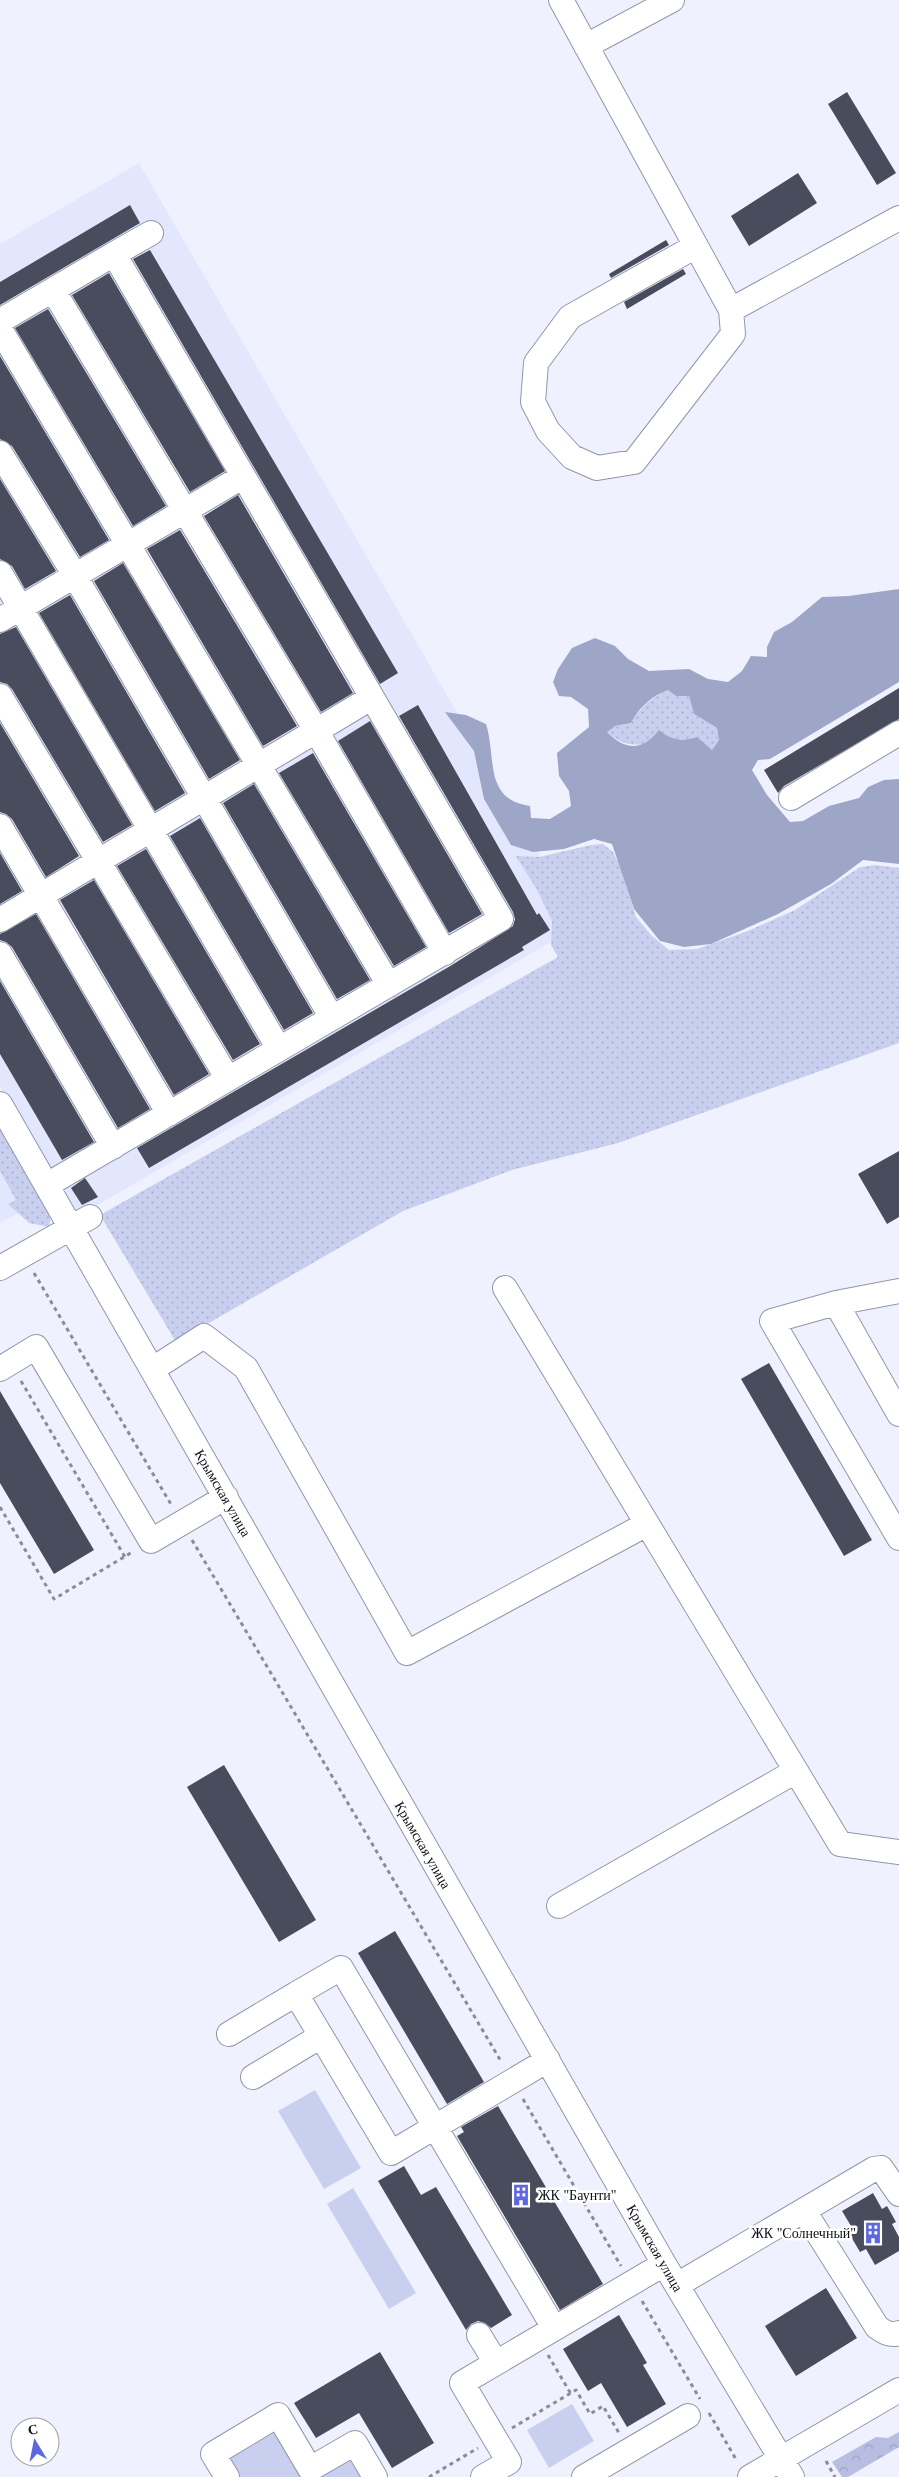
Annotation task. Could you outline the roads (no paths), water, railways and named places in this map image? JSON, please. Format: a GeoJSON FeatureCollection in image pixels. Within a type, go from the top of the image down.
{"type":"FeatureCollection","features":[{"type":"Feature","properties":{"kind":"street"},"geometry":{"type":"LineString","coordinates":[[561,0],[586,46],[696,246],[731,310],[733,334],[634,462],[597,468],[572,457],[548,431],[533,402],[536,363],[570,317],[696,246]]}},
{"type":"Feature","properties":{"kind":"street"},"geometry":{"type":"LineString","coordinates":[[586,46],[672,0]]}},
{"type":"Feature","properties":{"kind":"street"},"geometry":{"type":"LineString","coordinates":[[731,310],[899,218]]}},
{"type":"Feature","properties":{"kind":"street"},"geometry":{"type":"LineString","coordinates":[[0,320],[151,233]]}},
{"type":"Feature","properties":{"kind":"street"},"geometry":{"type":"LineString","coordinates":[[47,1185],[501,919],[242,477],[114,254]]}},
{"type":"Feature","properties":{"kind":"street"},"geometry":{"type":"LineString","coordinates":[[53,290],[317,732],[444,953]]}},
{"type":"Feature","properties":{"kind":"street"},"geometry":{"type":"LineString","coordinates":[[0,329],[389,985]]}},
{"type":"Feature","properties":{"kind":"street"},"geometry":{"type":"LineString","coordinates":[[0,452],[75,576],[332,1018]]}},
{"type":"Feature","properties":{"kind":"street"},"geometry":{"type":"LineString","coordinates":[[0,620],[242,477]]}},
{"type":"Feature","properties":{"kind":"street"},"geometry":{"type":"LineString","coordinates":[[0,573],[279,1049]]}},
{"type":"Feature","properties":{"kind":"street"},"geometry":{"type":"LineString","coordinates":[[0,696],[228,1080]]}},
{"type":"Feature","properties":{"kind":"street"},"geometry":{"type":"LineString","coordinates":[[0,920],[372,698]]}},
{"type":"Feature","properties":{"kind":"street"},"geometry":{"type":"LineString","coordinates":[[791,798],[899,733]]}},
{"type":"Feature","properties":{"kind":"street"},"geometry":{"type":"LineString","coordinates":[[0,826],[169,1114]]}},
{"type":"Feature","properties":{"kind":"street"},"geometry":{"type":"LineString","coordinates":[[0,954],[113,1147]]}},
{"type":"Feature","properties":{"kind":"street","name":"Крымская улица"},"geometry":{"type":"LineString","coordinates":[[0,1104],[47,1185],[81,1222],[153,1369],[664,2264],[786,2468]]}},
{"type":"Feature","properties":{"kind":"street"},"geometry":{"type":"LineString","coordinates":[[0,1268],[81,1222]]}},
{"type":"Feature","properties":{"kind":"street"},"geometry":{"type":"LineString","coordinates":[[505,1288],[840,1844],[899,1852]]}},
{"type":"Feature","properties":{"kind":"street"},"geometry":{"type":"LineString","coordinates":[[899,1291],[836,1302],[772,1321],[899,1538]]}},
{"type":"Feature","properties":{"kind":"street"},"geometry":{"type":"LineString","coordinates":[[836,1302],[899,1414]]}},
{"type":"Feature","properties":{"kind":"street"},"geometry":{"type":"LineString","coordinates":[[153,1369],[204,1336],[246,1368],[407,1653],[647,1524]]}},
{"type":"Feature","properties":{"kind":"street"},"geometry":{"type":"LineString","coordinates":[[5,1366],[36,1347],[151,1542],[226,1497]]}},
{"type":"Feature","properties":{"kind":"street"},"geometry":{"type":"LineString","coordinates":[[559,1906],[796,1771]]}},
{"type":"Feature","properties":{"kind":"street"},"geometry":{"type":"LineString","coordinates":[[229,2034],[341,1968],[435,2127],[546,2333]]}},
{"type":"Feature","properties":{"kind":"street"},"geometry":{"type":"LineString","coordinates":[[296,1994],[391,2153],[548,2060]]}},
{"type":"Feature","properties":{"kind":"street"},"geometry":{"type":"LineString","coordinates":[[253,2077],[321,2036]]}},
{"type":"Feature","properties":{"kind":"street"},"geometry":{"type":"LineString","coordinates":[[677,2285],[874,2169],[881,2168],[886,2172],[899,2194]]}},
{"type":"Feature","properties":{"kind":"street"},"geometry":{"type":"LineString","coordinates":[[804,2211],[876,2326],[885,2333],[894,2335],[899,2333]]}},
{"type":"Feature","properties":{"kind":"street"},"geometry":{"type":"LineString","coordinates":[[483,2477],[509,2462],[462,2383],[664,2264]]}},
{"type":"Feature","properties":{"kind":"street"},"geometry":{"type":"LineString","coordinates":[[479,2335],[496,2363]]}},
{"type":"Feature","properties":{"kind":"street"},"geometry":{"type":"LineString","coordinates":[[746,2473],[786,2468],[899,2390]]}},
{"type":"Feature","properties":{"kind":"street"},"geometry":{"type":"LineString","coordinates":[[227,2477],[213,2454],[278,2415],[310,2469],[355,2443],[375,2477]]}},
{"type":"Feature","properties":{"kind":"street"},"geometry":{"type":"LineString","coordinates":[[584,2477],[688,2416]]}},
{"type":"Feature","properties":{"kind":"place","name":"ЖК \"Баунти\""},"geometry":{"type":"Point","coordinates":[521,2195]}},
{"type":"Feature","properties":{"kind":"place","name":"ЖК \"Солнечный\""},"geometry":{"type":"Point","coordinates":[873,2233]}}]}
